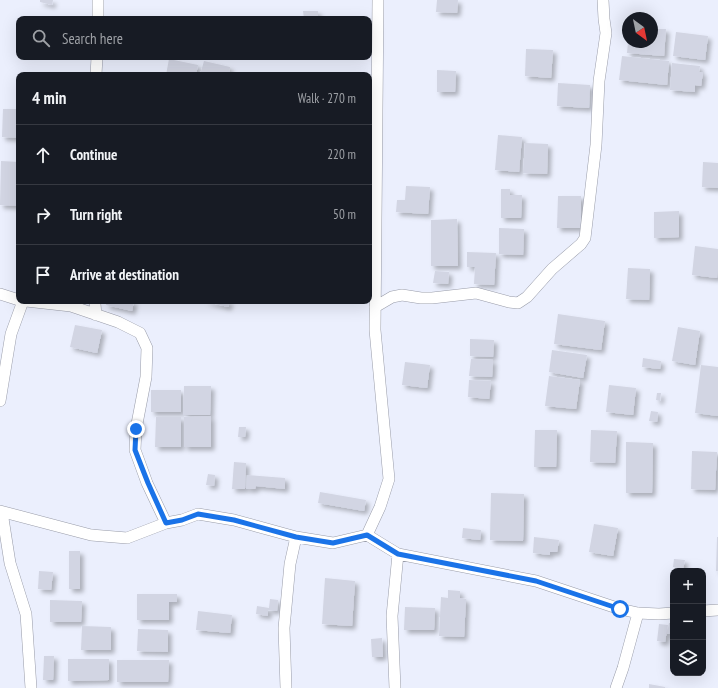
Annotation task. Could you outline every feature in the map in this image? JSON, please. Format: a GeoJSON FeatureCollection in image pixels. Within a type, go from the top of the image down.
{"type":"FeatureCollection","features":[{"type":"Feature","properties":{"kind":"street"},"geometry":{"type":"LineString","coordinates":[[98,0],[98,16]]}},
{"type":"Feature","properties":{"kind":"street"},"geometry":{"type":"LineString","coordinates":[[367,535],[380,507],[389,479],[375,330],[378,0]]}},
{"type":"Feature","properties":{"kind":"street"},"geometry":{"type":"LineString","coordinates":[[375,307],[392,297],[402,295],[432,298],[476,293],[518,303],[527,297],[552,269],[582,244],[585,238],[596,145],[599,81],[606,33],[603,0]]}},
{"type":"Feature","properties":{"kind":"street"},"geometry":{"type":"LineString","coordinates":[[96,72],[97,60]]}},
{"type":"Feature","properties":{"kind":"street"},"geometry":{"type":"LineString","coordinates":[[0,294],[16,299]]}},
{"type":"Feature","properties":{"kind":"street"},"geometry":{"type":"LineString","coordinates":[[0,401],[11,334],[23,304]]}},
{"type":"Feature","properties":{"kind":"street"},"geometry":{"type":"LineString","coordinates":[[52,304],[71,306],[96,314],[118,322],[140,334],[147,348],[146,377],[136,429],[135,450],[166,523]]}},
{"type":"Feature","properties":{"kind":"street"},"geometry":{"type":"LineString","coordinates":[[95,304],[96,314]]}},
{"type":"Feature","properties":{"kind":"street"},"geometry":{"type":"LineString","coordinates":[[31,688],[26,614],[10,563],[1,512],[91,535],[127,538],[166,523],[182,520],[198,514],[234,520],[296,537],[333,543],[367,535],[398,554],[536,581],[620,609],[638,613],[670,613]]}},
{"type":"Feature","properties":{"kind":"street"},"geometry":{"type":"LineString","coordinates":[[286,688],[284,628],[290,564],[296,537]]}},
{"type":"Feature","properties":{"kind":"street"},"geometry":{"type":"LineString","coordinates":[[395,688],[392,616],[398,554]]}},
{"type":"Feature","properties":{"kind":"street"},"geometry":{"type":"LineString","coordinates":[[706,611],[718,610]]}},
{"type":"Feature","properties":{"kind":"street"},"geometry":{"type":"LineString","coordinates":[[616,688],[638,613]]}},
{"type":"Feature","properties":{"kind":"building"},"geometry":{"type":"Polygon","coordinates":[[[40,0],[53,0],[52,5],[40,2],[40,0]]]}},
{"type":"Feature","properties":{"kind":"building"},"geometry":{"type":"Polygon","coordinates":[[[437,0],[458,0],[457,13],[436,12],[437,0]]]}},
{"type":"Feature","properties":{"kind":"building"},"geometry":{"type":"Polygon","coordinates":[[[303,11],[318,11],[318,16],[304,16],[303,11]]]}},
{"type":"Feature","properties":{"kind":"building"},"geometry":{"type":"Polygon","coordinates":[[[658,29],[666,29],[664,56],[627,53],[627,48],[658,48],[658,29]]]}},
{"type":"Feature","properties":{"kind":"building"},"geometry":{"type":"Polygon","coordinates":[[[676,32],[708,36],[705,60],[673,56],[676,32]]]}},
{"type":"Feature","properties":{"kind":"building"},"geometry":{"type":"Polygon","coordinates":[[[526,49],[553,50],[551,78],[525,76],[526,49]]]}},
{"type":"Feature","properties":{"kind":"building"},"geometry":{"type":"Polygon","coordinates":[[[622,56],[669,61],[667,85],[619,80],[622,56]]]}},
{"type":"Feature","properties":{"kind":"building"},"geometry":{"type":"Polygon","coordinates":[[[169,60],[198,65],[197,72],[167,72],[169,60]]]}},
{"type":"Feature","properties":{"kind":"building"},"geometry":{"type":"Polygon","coordinates":[[[204,61],[230,67],[229,72],[201,72],[204,61]]]}},
{"type":"Feature","properties":{"kind":"building"},"geometry":{"type":"Polygon","coordinates":[[[672,63],[700,66],[699,72],[703,72],[701,86],[695,85],[695,92],[670,90],[672,63]]]}},
{"type":"Feature","properties":{"kind":"building"},"geometry":{"type":"Polygon","coordinates":[[[437,70],[456,71],[455,92],[437,92],[437,70]]]}},
{"type":"Feature","properties":{"kind":"building"},"geometry":{"type":"Polygon","coordinates":[[[558,83],[590,85],[589,108],[557,106],[558,83]]]}},
{"type":"Feature","properties":{"kind":"building"},"geometry":{"type":"Polygon","coordinates":[[[3,109],[16,109],[16,138],[2,137],[3,109]]]}},
{"type":"Feature","properties":{"kind":"building"},"geometry":{"type":"Polygon","coordinates":[[[498,135],[522,137],[519,172],[495,170],[498,135]]]}},
{"type":"Feature","properties":{"kind":"building"},"geometry":{"type":"Polygon","coordinates":[[[525,143],[548,144],[547,174],[523,173],[525,143]]]}},
{"type":"Feature","properties":{"kind":"building"},"geometry":{"type":"Polygon","coordinates":[[[1,161],[16,162],[16,206],[0,205],[1,161]]]}},
{"type":"Feature","properties":{"kind":"building"},"geometry":{"type":"Polygon","coordinates":[[[703,162],[718,163],[718,188],[702,187],[703,162]]]}},
{"type":"Feature","properties":{"kind":"building"},"geometry":{"type":"Polygon","coordinates":[[[406,186],[430,187],[428,214],[396,212],[397,200],[405,200],[406,186]]]}},
{"type":"Feature","properties":{"kind":"building"},"geometry":{"type":"Polygon","coordinates":[[[501,189],[510,189],[510,195],[522,195],[521,218],[501,218],[501,189]]]}},
{"type":"Feature","properties":{"kind":"building"},"geometry":{"type":"Polygon","coordinates":[[[558,196],[581,196],[581,228],[557,228],[558,196]]]}},
{"type":"Feature","properties":{"kind":"building"},"geometry":{"type":"Polygon","coordinates":[[[679,211],[679,237],[654,238],[654,212],[679,211]]]}},
{"type":"Feature","properties":{"kind":"building"},"geometry":{"type":"Polygon","coordinates":[[[457,219],[458,266],[431,266],[431,220],[457,219]]]}},
{"type":"Feature","properties":{"kind":"building"},"geometry":{"type":"Polygon","coordinates":[[[499,228],[524,229],[523,255],[499,254],[499,228]]]}},
{"type":"Feature","properties":{"kind":"building"},"geometry":{"type":"Polygon","coordinates":[[[695,246],[718,249],[717,278],[692,275],[695,246]]]}},
{"type":"Feature","properties":{"kind":"building"},"geometry":{"type":"Polygon","coordinates":[[[467,252],[496,253],[494,285],[474,284],[475,267],[467,267],[467,252]]]}},
{"type":"Feature","properties":{"kind":"building"},"geometry":{"type":"Polygon","coordinates":[[[628,268],[650,269],[649,300],[626,299],[628,268]]]}},
{"type":"Feature","properties":{"kind":"building"},"geometry":{"type":"Polygon","coordinates":[[[435,271],[449,272],[448,284],[433,283],[435,271]]]}},
{"type":"Feature","properties":{"kind":"building"},"geometry":{"type":"Polygon","coordinates":[[[106,304],[133,304],[132,311],[106,304]]]}},
{"type":"Feature","properties":{"kind":"building"},"geometry":{"type":"Polygon","coordinates":[[[216,304],[229,304],[228,307],[216,304]]]}},
{"type":"Feature","properties":{"kind":"building"},"geometry":{"type":"Polygon","coordinates":[[[558,314],[605,321],[601,350],[554,344],[558,314]]]}},
{"type":"Feature","properties":{"kind":"building"},"geometry":{"type":"Polygon","coordinates":[[[75,325],[102,330],[97,353],[70,347],[75,325]]]}},
{"type":"Feature","properties":{"kind":"building"},"geometry":{"type":"Polygon","coordinates":[[[678,327],[700,331],[695,365],[672,361],[678,327]]]}},
{"type":"Feature","properties":{"kind":"building"},"geometry":{"type":"Polygon","coordinates":[[[470,339],[494,340],[493,357],[470,356],[470,339]]]}},
{"type":"Feature","properties":{"kind":"building"},"geometry":{"type":"Polygon","coordinates":[[[552,350],[587,355],[583,378],[549,372],[552,350]]]}},
{"type":"Feature","properties":{"kind":"building"},"geometry":{"type":"Polygon","coordinates":[[[643,358],[661,361],[660,369],[642,367],[643,358]]]}},
{"type":"Feature","properties":{"kind":"building"},"geometry":{"type":"Polygon","coordinates":[[[471,359],[493,360],[492,377],[469,376],[471,359]]]}},
{"type":"Feature","properties":{"kind":"building"},"geometry":{"type":"Polygon","coordinates":[[[405,362],[430,365],[427,388],[402,385],[405,362]]]}},
{"type":"Feature","properties":{"kind":"building"},"geometry":{"type":"Polygon","coordinates":[[[701,365],[718,367],[718,416],[695,413],[701,365]]]}},
{"type":"Feature","properties":{"kind":"building"},"geometry":{"type":"Polygon","coordinates":[[[549,376],[580,380],[576,409],[545,406],[549,376]]]}},
{"type":"Feature","properties":{"kind":"building"},"geometry":{"type":"Polygon","coordinates":[[[469,380],[491,381],[489,399],[468,397],[469,380]]]}},
{"type":"Feature","properties":{"kind":"building"},"geometry":{"type":"Polygon","coordinates":[[[609,385],[636,388],[633,415],[606,412],[609,385]]]}},
{"type":"Feature","properties":{"kind":"building"},"geometry":{"type":"Polygon","coordinates":[[[184,386],[211,386],[210,415],[183,415],[184,386]]]}},
{"type":"Feature","properties":{"kind":"building"},"geometry":{"type":"Polygon","coordinates":[[[151,390],[181,390],[181,412],[151,412],[151,390]]]}},
{"type":"Feature","properties":{"kind":"building"},"geometry":{"type":"Polygon","coordinates":[[[657,393],[661,393],[660,401],[656,400],[657,393]]]}},
{"type":"Feature","properties":{"kind":"building"},"geometry":{"type":"Polygon","coordinates":[[[651,411],[658,412],[657,422],[649,421],[651,411]]]}},
{"type":"Feature","properties":{"kind":"building"},"geometry":{"type":"Polygon","coordinates":[[[211,416],[211,447],[184,447],[184,417],[211,416]]]}},
{"type":"Feature","properties":{"kind":"building"},"geometry":{"type":"Polygon","coordinates":[[[156,417],[181,417],[181,447],[155,447],[156,417]]]}},
{"type":"Feature","properties":{"kind":"building"},"geometry":{"type":"Polygon","coordinates":[[[239,427],[246,427],[245,437],[238,437],[239,427]]]}},
{"type":"Feature","properties":{"kind":"building"},"geometry":{"type":"Polygon","coordinates":[[[535,430],[557,430],[556,467],[534,467],[535,430]]]}},
{"type":"Feature","properties":{"kind":"building"},"geometry":{"type":"Polygon","coordinates":[[[591,430],[617,431],[615,463],[590,462],[591,430]]]}},
{"type":"Feature","properties":{"kind":"building"},"geometry":{"type":"Polygon","coordinates":[[[626,442],[653,443],[652,493],[626,493],[626,442]]]}},
{"type":"Feature","properties":{"kind":"building"},"geometry":{"type":"Polygon","coordinates":[[[692,451],[717,452],[715,490],[691,489],[692,451]]]}},
{"type":"Feature","properties":{"kind":"building"},"geometry":{"type":"Polygon","coordinates":[[[234,462],[246,463],[245,489],[232,489],[234,462]]]}},
{"type":"Feature","properties":{"kind":"building"},"geometry":{"type":"Polygon","coordinates":[[[208,474],[215,475],[214,486],[206,485],[208,474]]]}},
{"type":"Feature","properties":{"kind":"building"},"geometry":{"type":"Polygon","coordinates":[[[247,475],[285,478],[285,489],[256,486],[255,489],[246,489],[247,475]]]}},
{"type":"Feature","properties":{"kind":"building"},"geometry":{"type":"Polygon","coordinates":[[[320,492],[366,500],[364,511],[318,503],[320,492]]]}},
{"type":"Feature","properties":{"kind":"building"},"geometry":{"type":"Polygon","coordinates":[[[491,493],[524,494],[523,541],[490,540],[491,493]]]}},
{"type":"Feature","properties":{"kind":"building"},"geometry":{"type":"Polygon","coordinates":[[[594,524],[618,528],[613,556],[589,552],[594,524]]]}},
{"type":"Feature","properties":{"kind":"building"},"geometry":{"type":"Polygon","coordinates":[[[463,528],[481,530],[480,540],[462,538],[463,528]]]}},
{"type":"Feature","properties":{"kind":"building"},"geometry":{"type":"Polygon","coordinates":[[[534,537],[559,540],[557,552],[550,552],[550,555],[533,553],[534,537]]]}},
{"type":"Feature","properties":{"kind":"building"},"geometry":{"type":"Polygon","coordinates":[[[717,537],[718,571],[716,571],[717,537]]]}},
{"type":"Feature","properties":{"kind":"building"},"geometry":{"type":"Polygon","coordinates":[[[69,551],[80,551],[80,589],[69,589],[69,551]]]}},
{"type":"Feature","properties":{"kind":"building"},"geometry":{"type":"Polygon","coordinates":[[[674,559],[685,560],[683,568],[673,567],[674,559]]]}},
{"type":"Feature","properties":{"kind":"building"},"geometry":{"type":"Polygon","coordinates":[[[39,571],[53,572],[51,590],[38,589],[39,571]]]}},
{"type":"Feature","properties":{"kind":"building"},"geometry":{"type":"Polygon","coordinates":[[[325,578],[355,581],[352,626],[322,624],[325,578]]]}},
{"type":"Feature","properties":{"kind":"building"},"geometry":{"type":"Polygon","coordinates":[[[448,590],[460,591],[460,598],[466,599],[464,637],[439,636],[441,597],[448,598],[448,590]]]}},
{"type":"Feature","properties":{"kind":"building"},"geometry":{"type":"Polygon","coordinates":[[[137,594],[177,594],[177,602],[169,602],[169,620],[137,620],[137,594]]]}},
{"type":"Feature","properties":{"kind":"building"},"geometry":{"type":"Polygon","coordinates":[[[270,599],[278,600],[277,611],[268,610],[268,616],[256,614],[257,606],[269,608],[270,599]]]}},
{"type":"Feature","properties":{"kind":"building"},"geometry":{"type":"Polygon","coordinates":[[[50,600],[82,601],[81,622],[50,622],[50,600]]]}},
{"type":"Feature","properties":{"kind":"building"},"geometry":{"type":"Polygon","coordinates":[[[405,607],[435,608],[434,630],[404,630],[405,607]]]}},
{"type":"Feature","properties":{"kind":"building"},"geometry":{"type":"Polygon","coordinates":[[[198,611],[232,615],[230,633],[196,630],[198,611]]]}},
{"type":"Feature","properties":{"kind":"building"},"geometry":{"type":"Polygon","coordinates":[[[669,623],[670,623],[670,634],[667,634],[669,623]]]}},
{"type":"Feature","properties":{"kind":"building"},"geometry":{"type":"Polygon","coordinates":[[[659,624],[668,625],[665,642],[657,641],[659,624]]]}},
{"type":"Feature","properties":{"kind":"building"},"geometry":{"type":"Polygon","coordinates":[[[82,626],[111,627],[111,650],[81,650],[82,626]]]}},
{"type":"Feature","properties":{"kind":"building"},"geometry":{"type":"Polygon","coordinates":[[[138,629],[168,630],[168,652],[137,651],[138,629]]]}},
{"type":"Feature","properties":{"kind":"building"},"geometry":{"type":"Polygon","coordinates":[[[382,638],[383,657],[372,657],[371,639],[382,638]]]}},
{"type":"Feature","properties":{"kind":"building"},"geometry":{"type":"Polygon","coordinates":[[[44,656],[54,656],[53,680],[43,680],[44,656]]]}},
{"type":"Feature","properties":{"kind":"building"},"geometry":{"type":"Polygon","coordinates":[[[68,659],[109,659],[109,680],[68,681],[68,659]]]}},
{"type":"Feature","properties":{"kind":"building"},"geometry":{"type":"Polygon","coordinates":[[[117,660],[169,660],[168,682],[117,682],[117,660]]]}},
{"type":"Feature","properties":{"kind":"building"},"geometry":{"type":"Polygon","coordinates":[[[649,684],[665,687],[665,688],[649,688],[649,684]]]}},
{"type":"Feature","properties":{"kind":"route"},"geometry":{"type":"LineString","coordinates":[[136,429],[135,450],[166,523],[182,520],[198,514],[234,520],[296,537],[333,543],[367,535],[398,554],[536,581],[620,609]]}}]}
